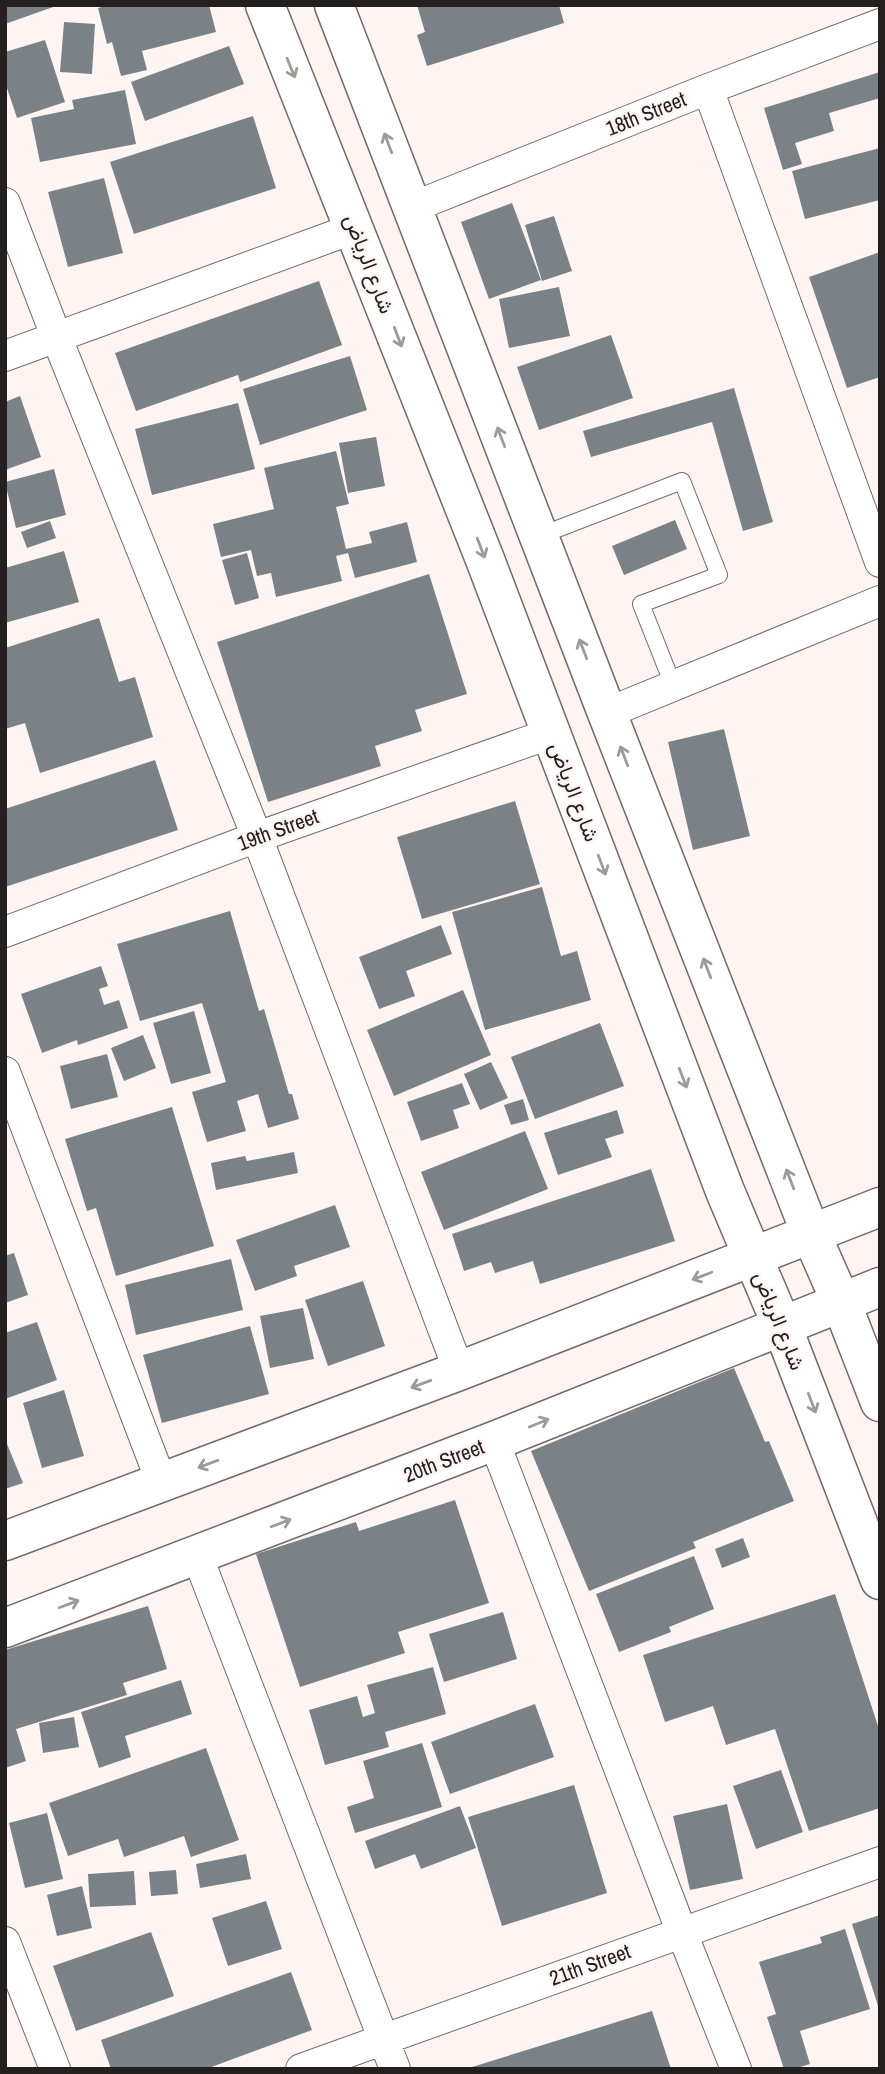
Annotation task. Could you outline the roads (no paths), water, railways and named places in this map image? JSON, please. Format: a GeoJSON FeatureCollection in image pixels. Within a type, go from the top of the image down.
{"type":"FeatureCollection","features":[{"type":"Feature","properties":{"kind":"main road","name":"شارع الرياض"},"geometry":{"type":"LineString","coordinates":[[265,5],[552,733],[725,1191],[782,1326],[880,1580]]}},
{"type":"Feature","properties":{"kind":"main road"},"geometry":{"type":"LineString","coordinates":[[334,5],[607,713],[811,1234],[880,1402]]}},
{"type":"Feature","properties":{"kind":"main road"},"geometry":{"type":"LineString","coordinates":[[5,1541],[459,1371],[880,1207]]}},
{"type":"Feature","properties":{"kind":"main road","name":"20th Street"},"geometry":{"type":"LineString","coordinates":[[5,1628],[494,1441],[880,1287]]}},
{"type":"Feature","properties":{"kind":"street","name":"18th Street"},"geometry":{"type":"LineString","coordinates":[[413,206],[880,24]]}},
{"type":"Feature","properties":{"kind":"street"},"geometry":{"type":"LineString","coordinates":[[708,89],[880,562]]}},
{"type":"Feature","properties":{"kind":"street"},"geometry":{"type":"LineString","coordinates":[[5,203],[257,837],[459,1371]]}},
{"type":"Feature","properties":{"kind":"street"},"geometry":{"type":"LineString","coordinates":[[5,356],[355,228]]}},
{"type":"Feature","properties":{"kind":"street"},"geometry":{"type":"LineString","coordinates":[[607,713],[880,601]]}},
{"type":"Feature","properties":{"kind":"street","name":"19th Street"},"geometry":{"type":"LineString","coordinates":[[5,932],[257,837],[552,733]]}},
{"type":"Feature","properties":{"kind":"street"},"geometry":{"type":"LineString","coordinates":[[5,1072],[161,1481]]}},
{"type":"Feature","properties":{"kind":"street"},"geometry":{"type":"LineString","coordinates":[[494,1441],[736,2069]]}},
{"type":"Feature","properties":{"kind":"street"},"geometry":{"type":"LineString","coordinates":[[197,1555],[395,2069]]}},
{"type":"Feature","properties":{"kind":"street","name":"21th Street"},"geometry":{"type":"LineString","coordinates":[[300,2069],[880,1862]]}},
{"type":"Feature","properties":{"kind":"street"},"geometry":{"type":"LineString","coordinates":[[5,1942],[55,2069]]}},
{"type":"Feature","properties":{"kind":"lane"},"geometry":{"type":"LineString","coordinates":[[539,536],[682,481],[719,575],[641,604],[673,685]]}}]}
